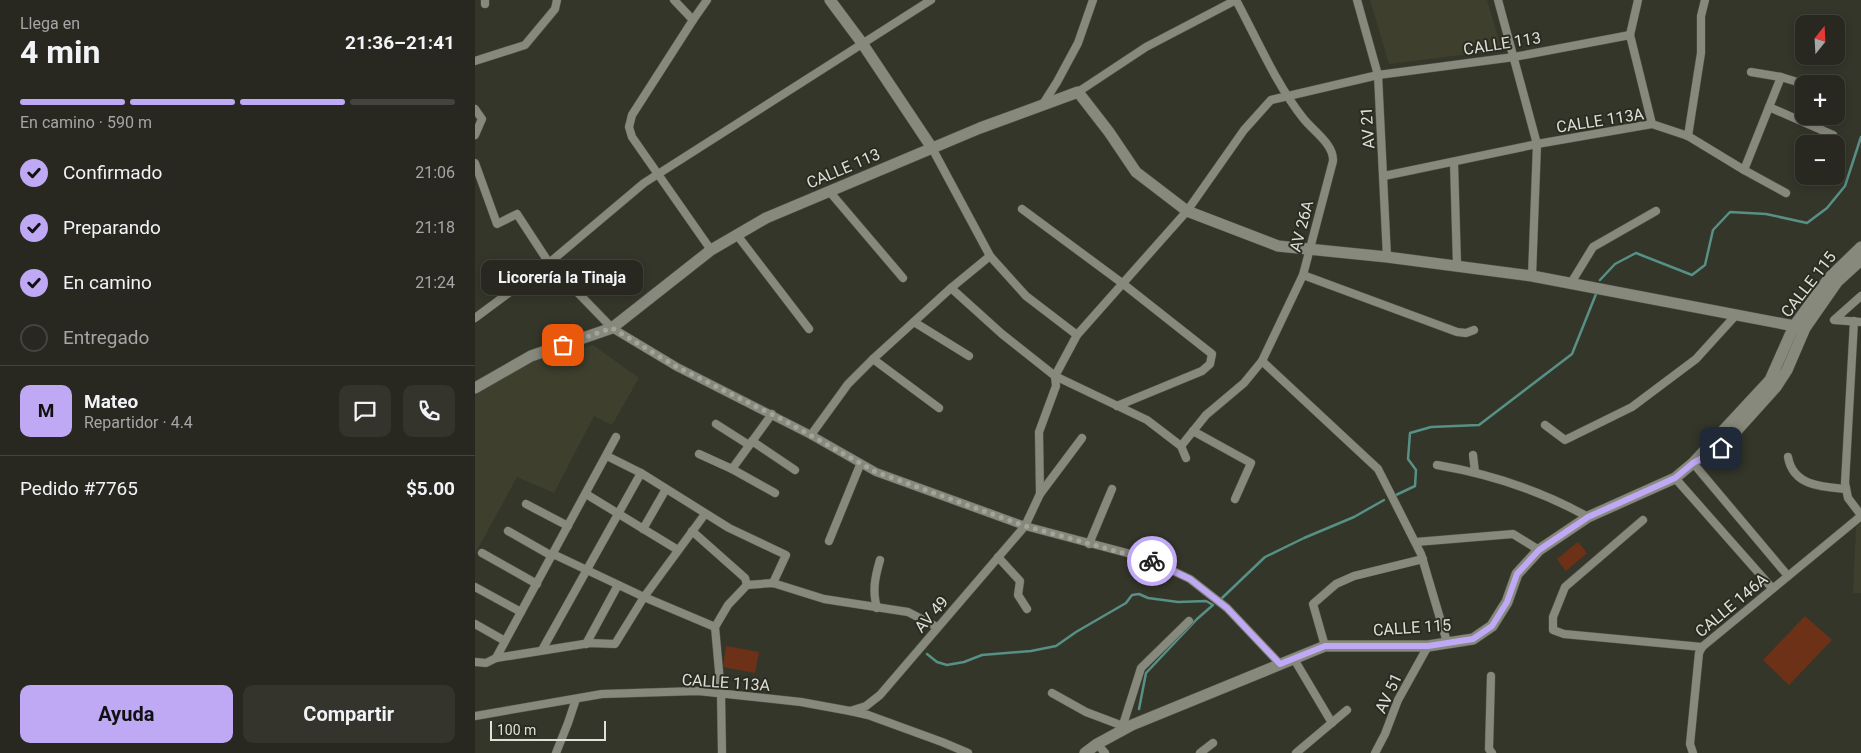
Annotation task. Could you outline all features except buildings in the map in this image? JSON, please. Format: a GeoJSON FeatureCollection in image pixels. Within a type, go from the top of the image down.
{"type":"FeatureCollection","features":[{"type":"Feature","properties":{"kind":"street"},"geometry":{"type":"LineString","coordinates":[[475,61],[525,44],[555,9],[557,0]]}},
{"type":"Feature","properties":{"kind":"street"},"geometry":{"type":"LineString","coordinates":[[674,0],[693,20]]}},
{"type":"Feature","properties":{"kind":"street"},"geometry":{"type":"LineString","coordinates":[[707,0],[632,115],[629,127],[632,137],[711,250]]}},
{"type":"Feature","properties":{"kind":"street"},"geometry":{"type":"LineString","coordinates":[[830,0],[862,43],[932,148],[990,256],[1026,296],[1077,336]]}},
{"type":"Feature","properties":{"kind":"street"},"geometry":{"type":"LineString","coordinates":[[475,318],[549,263],[644,183],[931,0]]}},
{"type":"Feature","properties":{"kind":"street"},"geometry":{"type":"LineString","coordinates":[[1043,104],[1078,43],[1093,0]]}},
{"type":"Feature","properties":{"kind":"street","name":"CALLE 113"},"geometry":{"type":"LineString","coordinates":[[475,387],[531,356],[612,328],[711,250],[766,218],[932,148],[1078,92],[1146,47],[1236,0]]}},
{"type":"Feature","properties":{"kind":"street","name":"AV 26A"},"geometry":{"type":"LineString","coordinates":[[1181,446],[1215,406],[1251,376],[1262,361],[1303,275],[1333,161],[1331,150],[1303,118],[1287,95],[1236,0]]}},
{"type":"Feature","properties":{"kind":"street","name":"AV 21"},"geometry":{"type":"LineString","coordinates":[[1357,0],[1378,75],[1387,257]]}},
{"type":"Feature","properties":{"kind":"street"},"geometry":{"type":"LineString","coordinates":[[1499,0],[1537,144],[1532,276]]}},
{"type":"Feature","properties":{"kind":"street"},"geometry":{"type":"LineString","coordinates":[[1637,0],[1629,35],[1652,124]]}},
{"type":"Feature","properties":{"kind":"street"},"geometry":{"type":"LineString","coordinates":[[1688,136],[1701,53],[1701,16],[1705,0]]}},
{"type":"Feature","properties":{"kind":"street","name":"CALLE 113"},"geometry":{"type":"LineString","coordinates":[[1055,376],[1077,336],[1187,211],[1244,130],[1269,101],[1287,95],[1378,75],[1514,56],[1629,35]]}},
{"type":"Feature","properties":{"kind":"street"},"geometry":{"type":"LineString","coordinates":[[1751,72],[1795,81]]}},
{"type":"Feature","properties":{"kind":"street"},"geometry":{"type":"LineString","coordinates":[[1744,170],[1781,77]]}},
{"type":"Feature","properties":{"kind":"street"},"geometry":{"type":"LineString","coordinates":[[1078,92],[1109,132],[1136,172],[1187,211],[1278,246],[1457,265],[1532,276],[1799,327]]}},
{"type":"Feature","properties":{"kind":"street"},"geometry":{"type":"LineString","coordinates":[[1769,107],[1833,135]]}},
{"type":"Feature","properties":{"kind":"street"},"geometry":{"type":"LineString","coordinates":[[475,109],[482,119],[475,135]]}},
{"type":"Feature","properties":{"kind":"street","name":"CALLE 113A"},"geometry":{"type":"LineString","coordinates":[[1384,176],[1537,144],[1652,124],[1688,136],[1785,192]]}},
{"type":"Feature","properties":{"kind":"street"},"geometry":{"type":"LineString","coordinates":[[475,162],[497,224],[517,214],[549,263],[612,328],[677,367],[811,435],[860,465],[876,472],[1025,526],[1147,558],[1190,579],[1227,608],[1280,664]]}},
{"type":"Feature","properties":{"kind":"street"},"geometry":{"type":"LineString","coordinates":[[1454,162],[1457,265]]}},
{"type":"Feature","properties":{"kind":"street"},"geometry":{"type":"LineString","coordinates":[[829,191],[903,278]]}},
{"type":"Feature","properties":{"kind":"street"},"geometry":{"type":"LineString","coordinates":[[1022,209],[1122,283],[1211,354],[1210,364],[1201,371],[1117,406]]}},
{"type":"Feature","properties":{"kind":"street"},"geometry":{"type":"LineString","coordinates":[[1571,283],[1593,246],[1656,210]]}},
{"type":"Feature","properties":{"kind":"street"},"geometry":{"type":"LineString","coordinates":[[737,235],[809,329]]}},
{"type":"Feature","properties":{"kind":"street","name":"CALLE 115"},"geometry":{"type":"LineString","coordinates":[[1085,753],[1101,748],[1122,729],[1325,646],[1428,646],[1473,639],[1492,626],[1507,602],[1517,574],[1539,550],[1588,517],[1675,478],[1693,463],[1770,380],[1829,278],[1861,247]]}},
{"type":"Feature","properties":{"kind":"street"},"geometry":{"type":"LineString","coordinates":[[811,435],[848,384],[873,359],[951,288],[990,256]]}},
{"type":"Feature","properties":{"kind":"street","name":"CALLE 115"},"geometry":{"type":"LineString","coordinates":[[1799,327],[1837,282],[1861,260]]}},
{"type":"Feature","properties":{"kind":"street"},"geometry":{"type":"LineString","coordinates":[[1303,275],[1457,332],[1466,333],[1474,330]]}},
{"type":"Feature","properties":{"kind":"street"},"geometry":{"type":"LineString","coordinates":[[951,288],[1002,334],[1055,376],[1147,420],[1181,446],[1186,458]]}},
{"type":"Feature","properties":{"kind":"street"},"geometry":{"type":"LineString","coordinates":[[1861,296],[1834,320],[1858,321],[1852,353],[1845,482],[1848,498],[1861,516]]}},
{"type":"Feature","properties":{"kind":"street"},"geometry":{"type":"LineString","coordinates":[[1545,425],[1565,440],[1632,407],[1696,359],[1736,315]]}},
{"type":"Feature","properties":{"kind":"street"},"geometry":{"type":"LineString","coordinates":[[915,322],[969,356]]}},
{"type":"Feature","properties":{"kind":"street"},"geometry":{"type":"LineString","coordinates":[[1852,353],[1861,354]]}},
{"type":"Feature","properties":{"kind":"street"},"geometry":{"type":"LineString","coordinates":[[873,359],[939,408]]}},
{"type":"Feature","properties":{"kind":"street"},"geometry":{"type":"LineString","coordinates":[[1262,361],[1375,464],[1423,559],[1447,642]]}},
{"type":"Feature","properties":{"kind":"street"},"geometry":{"type":"LineString","coordinates":[[1040,494],[1039,432],[1057,386],[1055,376]]}},
{"type":"Feature","properties":{"kind":"street"},"geometry":{"type":"LineString","coordinates":[[732,469],[771,414]]}},
{"type":"Feature","properties":{"kind":"street"},"geometry":{"type":"LineString","coordinates":[[716,424],[795,470]]}},
{"type":"Feature","properties":{"kind":"street"},"geometry":{"type":"LineString","coordinates":[[1193,431],[1251,463],[1235,499]]}},
{"type":"Feature","properties":{"kind":"street"},"geometry":{"type":"LineString","coordinates":[[496,658],[617,437]]}},
{"type":"Feature","properties":{"kind":"street"},"geometry":{"type":"LineString","coordinates":[[1040,494],[1082,438]]}},
{"type":"Feature","properties":{"kind":"street"},"geometry":{"type":"LineString","coordinates":[[699,454],[732,469],[775,493]]}},
{"type":"Feature","properties":{"kind":"street"},"geometry":{"type":"LineString","coordinates":[[1473,455],[1475,472]]}},
{"type":"Feature","properties":{"kind":"street"},"geometry":{"type":"LineString","coordinates":[[607,456],[641,474],[729,528],[785,555],[773,583]]}},
{"type":"Feature","properties":{"kind":"street"},"geometry":{"type":"LineString","coordinates":[[1788,457],[1790,468],[1796,475],[1817,486],[1846,490]]}},
{"type":"Feature","properties":{"kind":"street"},"geometry":{"type":"LineString","coordinates":[[1693,463],[1788,576]]}},
{"type":"Feature","properties":{"kind":"street"},"geometry":{"type":"LineString","coordinates":[[829,541],[860,465]]}},
{"type":"Feature","properties":{"kind":"street"},"geometry":{"type":"LineString","coordinates":[[1437,465],[1475,472],[1559,500],[1588,517]]}},
{"type":"Feature","properties":{"kind":"street"},"geometry":{"type":"LineString","coordinates":[[542,650],[641,474]]}},
{"type":"Feature","properties":{"kind":"street"},"geometry":{"type":"LineString","coordinates":[[1675,478],[1772,588]]}},
{"type":"Feature","properties":{"kind":"street"},"geometry":{"type":"LineString","coordinates":[[643,529],[665,489]]}},
{"type":"Feature","properties":{"kind":"street"},"geometry":{"type":"LineString","coordinates":[[1089,544],[1112,489]]}},
{"type":"Feature","properties":{"kind":"street"},"geometry":{"type":"LineString","coordinates":[[586,494],[678,550]]}},
{"type":"Feature","properties":{"kind":"street","name":"AV 49"},"geometry":{"type":"LineString","coordinates":[[850,711],[866,706],[880,695],[1025,526],[1040,494]]}},
{"type":"Feature","properties":{"kind":"street"},"geometry":{"type":"LineString","coordinates":[[526,504],[568,526]]}},
{"type":"Feature","properties":{"kind":"street"},"geometry":{"type":"LineString","coordinates":[[475,662],[486,663],[496,658],[586,644],[615,644],[643,597],[705,514]]}},
{"type":"Feature","properties":{"kind":"street","name":"CALLE 146A"},"geometry":{"type":"LineString","coordinates":[[1693,753],[1690,744],[1701,647],[1861,516]]}},
{"type":"Feature","properties":{"kind":"street"},"geometry":{"type":"LineString","coordinates":[[1643,520],[1565,587],[1553,617],[1553,630],[1563,634],[1701,647]]}},
{"type":"Feature","properties":{"kind":"street"},"geometry":{"type":"LineString","coordinates":[[508,531],[552,555],[586,569],[643,597],[715,627]]}},
{"type":"Feature","properties":{"kind":"street"},"geometry":{"type":"LineString","coordinates":[[692,531],[745,578],[747,585]]}},
{"type":"Feature","properties":{"kind":"street"},"geometry":{"type":"LineString","coordinates":[[1416,542],[1513,534],[1539,550]]}},
{"type":"Feature","properties":{"kind":"street"},"geometry":{"type":"LineString","coordinates":[[481,553],[537,584]]}},
{"type":"Feature","properties":{"kind":"street"},"geometry":{"type":"LineString","coordinates":[[998,557],[1020,581],[1018,595],[1027,609]]}},
{"type":"Feature","properties":{"kind":"street"},"geometry":{"type":"LineString","coordinates":[[1325,646],[1313,604],[1336,584],[1354,576],[1423,559]]}},
{"type":"Feature","properties":{"kind":"street"},"geometry":{"type":"LineString","coordinates":[[877,608],[874,597],[875,580],[880,560]]}},
{"type":"Feature","properties":{"kind":"street"},"geometry":{"type":"LineString","coordinates":[[722,753],[721,693],[715,649],[715,627],[728,605],[747,585],[773,583],[824,599],[908,612],[937,627]]}},
{"type":"Feature","properties":{"kind":"street"},"geometry":{"type":"LineString","coordinates":[[586,644],[618,584]]}},
{"type":"Feature","properties":{"kind":"street"},"geometry":{"type":"LineString","coordinates":[[475,587],[521,612]]}},
{"type":"Feature","properties":{"kind":"street"},"geometry":{"type":"LineString","coordinates":[[1052,694],[1122,729],[1141,668],[1189,621]]}},
{"type":"Feature","properties":{"kind":"street"},"geometry":{"type":"LineString","coordinates":[[475,624],[505,641]]}},
{"type":"Feature","properties":{"kind":"street","name":"AV 51"},"geometry":{"type":"LineString","coordinates":[[1375,753],[1385,734],[1398,700],[1428,646]]}},
{"type":"Feature","properties":{"kind":"street"},"geometry":{"type":"LineString","coordinates":[[1294,659],[1332,723]]}},
{"type":"Feature","properties":{"kind":"street"},"geometry":{"type":"LineString","coordinates":[[1491,676],[1489,749],[1492,753]]}},
{"type":"Feature","properties":{"kind":"street","name":"CALLE 113A"},"geometry":{"type":"LineString","coordinates":[[475,716],[602,694],[698,691],[801,702],[868,715],[968,753]]}},
{"type":"Feature","properties":{"kind":"street"},"geometry":{"type":"LineString","coordinates":[[556,753],[576,699]]}},
{"type":"Feature","properties":{"kind":"street"},"geometry":{"type":"LineString","coordinates":[[1296,753],[1347,710]]}},
{"type":"Feature","properties":{"kind":"street"},"geometry":{"type":"LineString","coordinates":[[1200,753],[1213,743]]}},
{"type":"Feature","properties":{"kind":"shaded area"},"geometry":{"type":"Polygon","coordinates":[[[1370,0],[1487,0],[1502,50],[1389,64],[1370,0]]]}},
{"type":"Feature","properties":{"kind":"shaded area"},"geometry":{"type":"Polygon","coordinates":[[[593,345],[639,378],[612,425],[594,416],[554,493],[517,477],[475,554],[475,393],[532,361],[593,345]]]}},
{"type":"Feature","properties":{"kind":"shaded area"},"geometry":{"type":"Polygon","coordinates":[[[1861,522],[1861,593],[1853,593],[1856,527],[1861,522]]]}},
{"type":"Feature","properties":{"kind":"shaded area"},"geometry":{"type":"Polygon","coordinates":[[[1578,542],[1587,553],[1566,571],[1557,559],[1578,542]]]}},
{"type":"Feature","properties":{"kind":"shaded area"},"geometry":{"type":"Polygon","coordinates":[[[1805,616],[1832,640],[1789,685],[1763,660],[1805,616]]]}},
{"type":"Feature","properties":{"kind":"shaded area"},"geometry":{"type":"Polygon","coordinates":[[[726,646],[759,652],[755,673],[723,667],[726,646]]]}},
{"type":"Feature","properties":{"kind":"waterway"},"geometry":{"type":"LineString","coordinates":[[1600,280],[1615,264],[1636,253],[1692,275],[1705,265],[1713,230],[1730,212],[1766,214],[1807,223],[1827,208],[1845,186],[1861,137]]}},
{"type":"Feature","properties":{"kind":"waterway"},"geometry":{"type":"LineString","coordinates":[[1396,495],[1415,486],[1416,470],[1408,459],[1410,433],[1431,427],[1479,425],[1572,354],[1596,294]]}},
{"type":"Feature","properties":{"kind":"waterway"},"geometry":{"type":"LineString","coordinates":[[1222,598],[1265,557],[1354,517],[1384,500]]}},
{"type":"Feature","properties":{"kind":"waterway"},"geometry":{"type":"LineString","coordinates":[[927,654],[937,662],[947,665],[964,662],[982,655],[1031,651],[1056,646],[1126,603],[1132,595],[1139,594],[1148,598],[1178,602],[1206,601],[1213,605],[1197,619],[1146,673],[1139,709]]}},
{"type":"Feature","properties":{"kind":"way so far"},"geometry":{"type":"LineString","coordinates":[[563,345],[612,328],[677,367],[785,421],[860,465],[876,472],[1025,526],[1147,558],[1152,561]]}},
{"type":"Feature","properties":{"kind":"place","name":"Licorería la Tinaja"},"geometry":{"type":"Point","coordinates":[563,345]}},
{"type":"Feature","properties":{"kind":"route"},"geometry":{"type":"LineString","coordinates":[[1152,561],[1190,579],[1227,608],[1280,664],[1325,646],[1428,646],[1473,639],[1492,626],[1507,602],[1517,574],[1539,550],[1588,517],[1675,478],[1693,463],[1721,448]]}}]}
